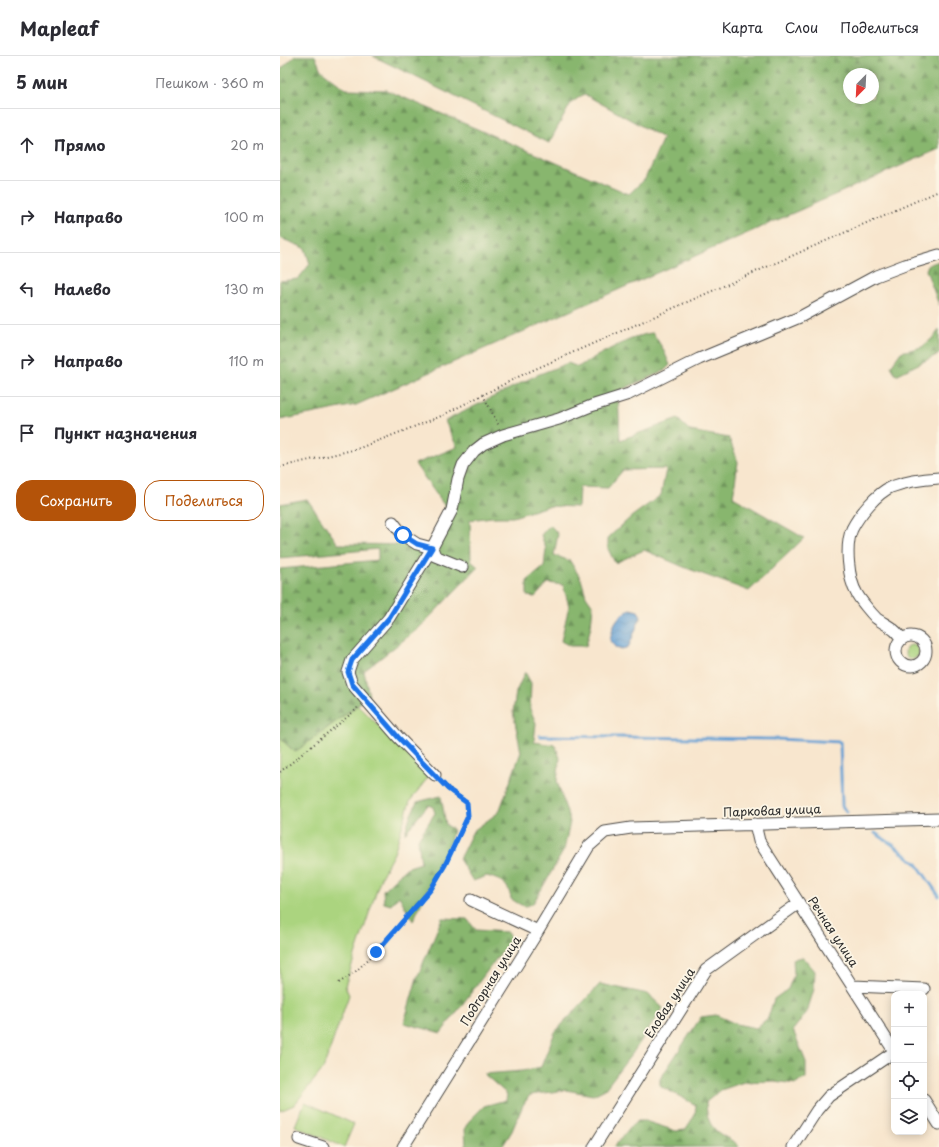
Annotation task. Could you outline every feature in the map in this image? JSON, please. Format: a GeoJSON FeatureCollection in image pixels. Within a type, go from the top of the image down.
{"type":"FeatureCollection","features":[{"type":"Feature","properties":{"kind":"street"},"geometry":{"type":"LineString","coordinates":[[435,775],[398,737],[352,684],[348,672],[352,660],[389,618],[432,548],[452,510],[458,479],[463,465],[474,451],[483,444],[503,435],[559,419],[591,406],[629,394],[699,359],[800,318],[876,276],[939,255]]}},
{"type":"Feature","properties":{"kind":"street"},"geometry":{"type":"LineString","coordinates":[[902,639],[894,630],[876,618],[857,594],[848,563],[852,530],[863,513],[875,499],[890,488],[907,482],[939,478]]}},
{"type":"Feature","properties":{"kind":"street"},"geometry":{"type":"LineString","coordinates":[[393,522],[403,535],[417,544],[432,548]]}},
{"type":"Feature","properties":{"kind":"street"},"geometry":{"type":"LineString","coordinates":[[432,548],[435,556],[462,567]]}},
{"type":"Feature","properties":{"kind":"street","name":"Парковая улица"},"geometry":{"type":"LineString","coordinates":[[605,832],[631,828],[939,819]]}},
{"type":"Feature","properties":{"kind":"street","name":"Речная улица"},"geometry":{"type":"LineString","coordinates":[[755,824],[759,841],[891,1046]]}},
{"type":"Feature","properties":{"kind":"street","name":"Подгорная улица"},"geometry":{"type":"LineString","coordinates":[[403,1147],[538,931],[589,846],[605,832]]}},
{"type":"Feature","properties":{"kind":"street"},"geometry":{"type":"LineString","coordinates":[[471,900],[538,931]]}},
{"type":"Feature","properties":{"kind":"street","name":"Еловая улица"},"geometry":{"type":"LineString","coordinates":[[594,1147],[706,970],[798,903]]}},
{"type":"Feature","properties":{"kind":"street"},"geometry":{"type":"LineString","coordinates":[[853,986],[924,989]]}},
{"type":"Feature","properties":{"kind":"street"},"geometry":{"type":"LineString","coordinates":[[793,1147],[817,1110],[829,1096],[891,1053]]}},
{"type":"Feature","properties":{"kind":"street"},"geometry":{"type":"LineString","coordinates":[[927,1105],[939,1124]]}},
{"type":"Feature","properties":{"kind":"street"},"geometry":{"type":"LineString","coordinates":[[299,1139],[323,1147]]}},
{"type":"Feature","properties":{"kind":"path"},"geometry":{"type":"LineString","coordinates":[[280,467],[357,449],[439,417],[524,374],[939,191]]}},
{"type":"Feature","properties":{"kind":"path"},"geometry":{"type":"LineString","coordinates":[[484,395],[503,435]]}},
{"type":"Feature","properties":{"kind":"path"},"geometry":{"type":"LineString","coordinates":[[280,772],[357,709]]}},
{"type":"Feature","properties":{"kind":"path"},"geometry":{"type":"LineString","coordinates":[[339,983],[356,971],[376,952],[431,889],[445,865],[468,816],[467,803],[448,789],[435,775]]}},
{"type":"Feature","properties":{"kind":"green space"},"geometry":{"type":"Polygon","coordinates":[[[295,56],[315,56],[321,70],[345,89],[386,90],[629,194],[645,179],[663,138],[584,94],[571,103],[549,143],[373,56],[939,56],[939,149],[356,405],[280,420],[280,281],[298,279],[310,264],[305,248],[280,238],[280,70],[295,56]]]}},
{"type":"Feature","properties":{"kind":"green space"},"geometry":{"type":"Polygon","coordinates":[[[939,261],[939,305],[926,270],[928,265],[939,261]]]}},
{"type":"Feature","properties":{"kind":"green space"},"geometry":{"type":"Polygon","coordinates":[[[939,329],[939,354],[896,375],[891,366],[901,352],[922,347],[935,336],[939,329]]]}},
{"type":"Feature","properties":{"kind":"green space"},"geometry":{"type":"Polygon","coordinates":[[[653,333],[663,349],[670,365],[664,371],[618,391],[620,440],[678,419],[690,431],[729,438],[738,462],[733,497],[804,538],[749,591],[686,568],[644,550],[615,563],[608,549],[608,538],[631,517],[661,495],[666,469],[623,470],[608,488],[579,487],[578,507],[548,506],[513,517],[492,517],[470,520],[471,561],[478,567],[419,628],[364,671],[369,696],[295,752],[280,738],[280,569],[378,560],[378,549],[280,558],[280,504],[307,499],[338,544],[429,545],[446,508],[415,464],[457,447],[445,421],[537,375],[568,363],[578,367],[604,352],[636,337],[653,333]]]}},
{"type":"Feature","properties":{"kind":"green space"},"geometry":{"type":"Polygon","coordinates":[[[550,525],[558,534],[554,555],[570,561],[581,579],[586,596],[593,606],[591,626],[586,646],[570,646],[561,641],[569,606],[563,585],[548,583],[535,597],[527,596],[527,581],[544,567],[546,549],[541,535],[550,525]]]}},
{"type":"Feature","properties":{"kind":"green space"},"geometry":{"type":"Polygon","coordinates":[[[909,645],[915,645],[919,649],[919,655],[915,659],[909,659],[905,655],[905,649],[909,645]]]}},
{"type":"Feature","properties":{"kind":"green space"},"geometry":{"type":"Polygon","coordinates":[[[525,672],[531,683],[530,709],[536,723],[534,742],[555,745],[560,758],[557,781],[570,822],[564,850],[534,902],[528,906],[511,899],[508,889],[504,883],[500,881],[487,876],[473,881],[459,859],[473,831],[499,812],[521,752],[513,712],[516,692],[525,672]]]}},
{"type":"Feature","properties":{"kind":"green space"},"geometry":{"type":"Polygon","coordinates":[[[358,705],[429,776],[410,801],[394,853],[381,877],[345,986],[349,995],[323,1069],[294,1105],[280,1111],[280,738],[295,752],[358,705]]]}},
{"type":"Feature","properties":{"kind":"green space"},"geometry":{"type":"Polygon","coordinates":[[[441,796],[446,825],[453,829],[450,842],[413,921],[399,896],[391,905],[384,903],[383,890],[406,868],[421,863],[418,839],[435,813],[433,807],[428,805],[405,833],[409,819],[417,802],[441,796]]]}},
{"type":"Feature","properties":{"kind":"green space"},"geometry":{"type":"Polygon","coordinates":[[[442,918],[467,919],[476,930],[507,932],[511,939],[441,1033],[404,1023],[417,978],[442,918]]]}},
{"type":"Feature","properties":{"kind":"green space"},"geometry":{"type":"Polygon","coordinates":[[[803,957],[815,971],[814,989],[807,1012],[793,1030],[806,1062],[806,1078],[796,1084],[774,1081],[744,1082],[721,1090],[706,1102],[707,1114],[710,1123],[721,1135],[739,1147],[614,1147],[631,1126],[638,1121],[645,1121],[676,1131],[685,1130],[695,1115],[696,1105],[660,1086],[660,1079],[701,1017],[716,1015],[736,1024],[756,1028],[768,1018],[774,999],[788,989],[794,974],[793,959],[803,957]]]}},
{"type":"Feature","properties":{"kind":"green space"},"geometry":{"type":"Polygon","coordinates":[[[600,984],[648,994],[663,1008],[634,1051],[605,1089],[593,1095],[566,1090],[530,1095],[523,1105],[512,1131],[502,1147],[466,1147],[465,1128],[469,1121],[484,1106],[506,1100],[507,1094],[484,1074],[522,1071],[541,1067],[555,1032],[600,984]]]}},
{"type":"Feature","properties":{"kind":"green space"},"geometry":{"type":"Polygon","coordinates":[[[305,1102],[354,1124],[344,1147],[295,1126],[305,1102]]]}},
{"type":"Feature","properties":{"kind":"water"},"geometry":{"type":"Polygon","coordinates":[[[630,609],[638,611],[641,616],[629,646],[622,650],[616,648],[610,641],[611,635],[618,619],[630,609]]]}},
{"type":"Feature","properties":{"kind":"waterway"},"geometry":{"type":"LineString","coordinates":[[540,736],[777,739],[840,742],[842,806],[847,812]]}},
{"type":"Feature","properties":{"kind":"waterway"},"geometry":{"type":"LineString","coordinates":[[875,833],[917,864],[939,896]]}},
{"type":"Feature","properties":{"kind":"route"},"geometry":{"type":"LineString","coordinates":[[376,952],[431,889],[445,865],[468,816],[467,803],[448,789],[398,737],[352,684],[348,672],[352,660],[389,618],[432,548],[417,544],[403,535]]}}]}
